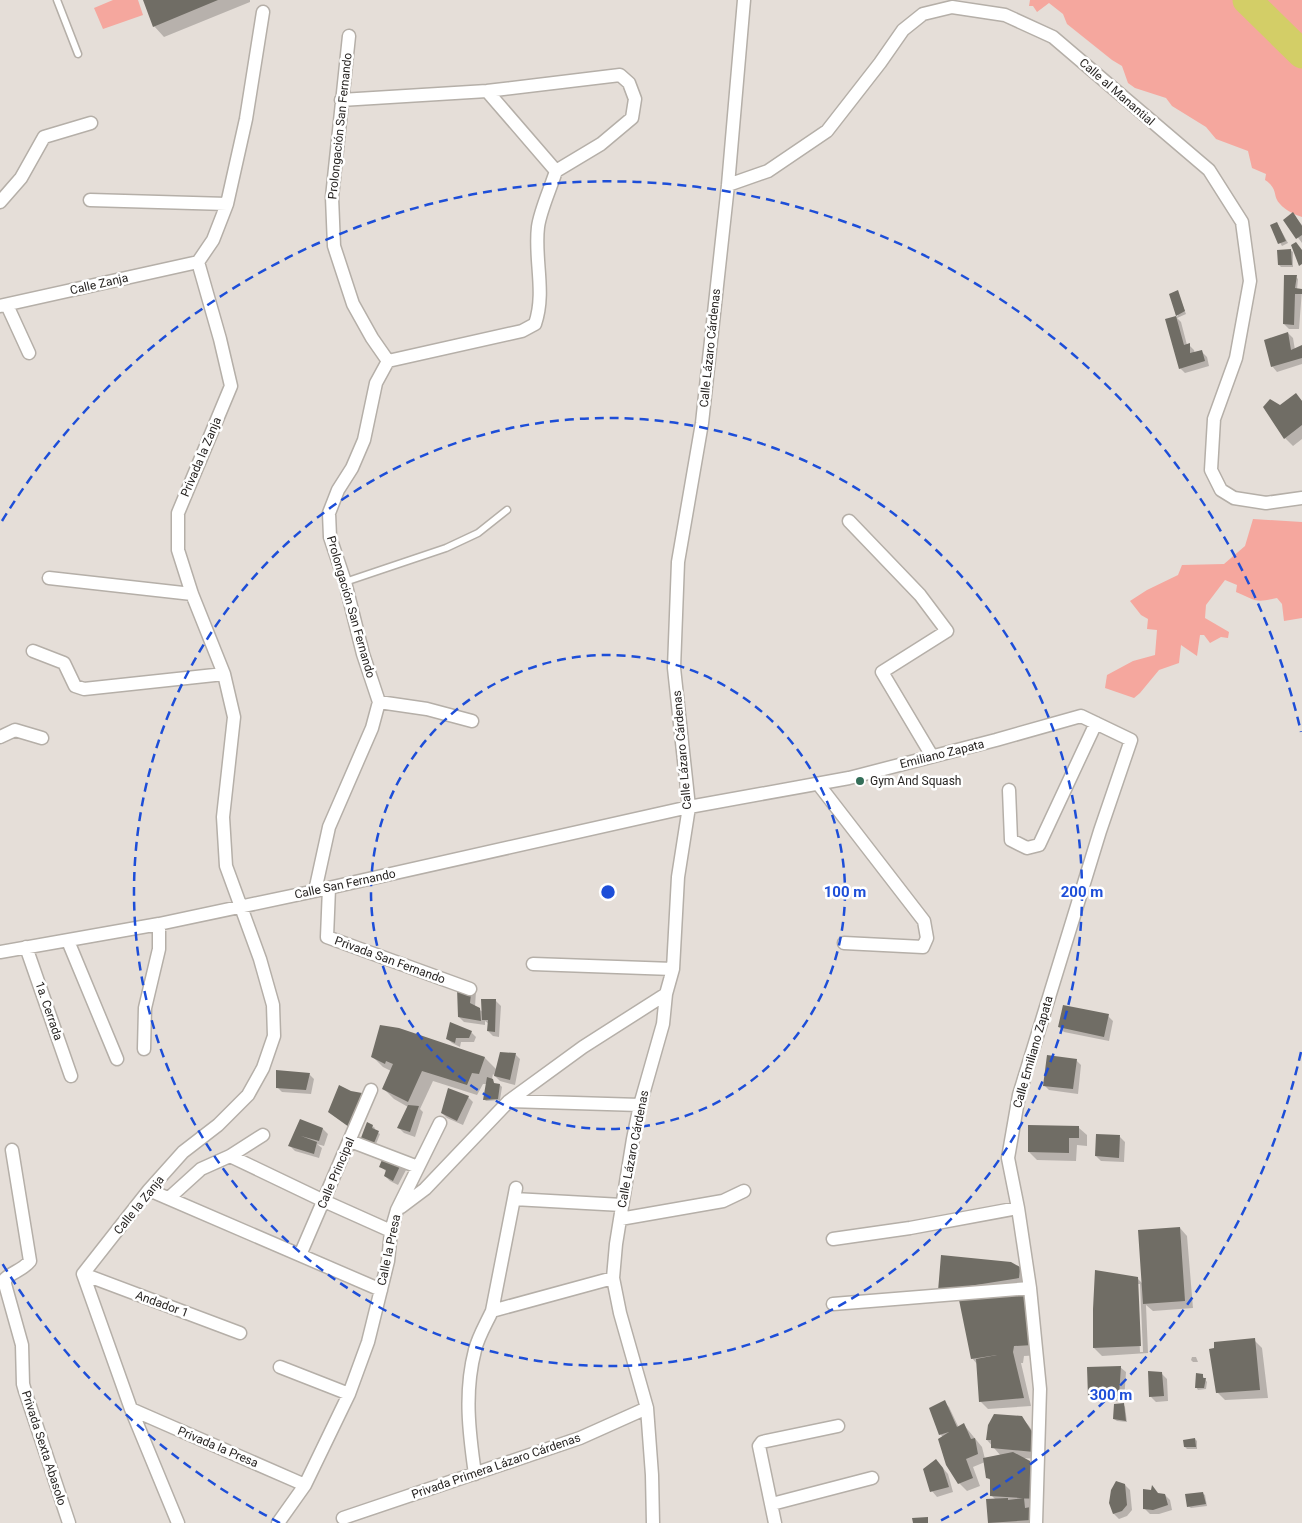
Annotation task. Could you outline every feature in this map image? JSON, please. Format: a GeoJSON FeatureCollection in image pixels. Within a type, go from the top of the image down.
{"type":"FeatureCollection","features":[{"type":"Feature","properties":{"kind":"street","name":"Calle Lázaro Cárdenas"},"geometry":{"type":"LineString","coordinates":[[652,1523],[652,1475],[647,1408],[620,1313],[613,1278],[622,1205],[640,1105],[663,1024],[666,994],[673,969],[678,877],[689,808],[674,668],[678,562],[702,423],[728,184],[744,0]]}},
{"type":"Feature","properties":{"kind":"street","name":"Calle al Manantial"},"geometry":{"type":"LineString","coordinates":[[728,184],[768,171],[827,131],[903,30],[923,14],[952,7],[1005,15],[1053,37],[1209,170],[1242,222],[1250,281],[1236,358],[1214,419],[1211,470],[1221,490],[1234,498],[1266,503],[1302,498]]}},
{"type":"Feature","properties":{"kind":"street"},"geometry":{"type":"LineString","coordinates":[[198,262],[213,240],[228,204],[246,119],[263,12]]}},
{"type":"Feature","properties":{"kind":"street","name":"Prolongación San Fernando"},"geometry":{"type":"LineString","coordinates":[[349,36],[332,197],[334,246],[353,304],[372,338],[388,360],[376,383],[364,440],[352,468],[338,490],[329,513],[330,537],[345,582],[363,654],[379,702]]}},
{"type":"Feature","properties":{"kind":"street"},"geometry":{"type":"LineString","coordinates":[[341,100],[487,91],[620,75],[629,84],[635,99],[632,118],[601,144],[556,171],[538,225],[537,251],[540,311],[535,324],[522,331],[388,360]]}},
{"type":"Feature","properties":{"kind":"street"},"geometry":{"type":"LineString","coordinates":[[487,91],[556,171]]}},
{"type":"Feature","properties":{"kind":"street"},"geometry":{"type":"LineString","coordinates":[[0,202],[21,178],[44,137],[91,123]]}},
{"type":"Feature","properties":{"kind":"street"},"geometry":{"type":"LineString","coordinates":[[90,200],[228,204]]}},
{"type":"Feature","properties":{"kind":"street","name":"Calle Zanja"},"geometry":{"type":"LineString","coordinates":[[4,306],[198,262]]}},
{"type":"Feature","properties":{"kind":"street","name":"Privada la Zanja"},"geometry":{"type":"LineString","coordinates":[[198,262],[231,386],[178,513],[178,550],[192,594],[224,674],[234,717],[223,827],[226,866],[240,906]]}},
{"type":"Feature","properties":{"kind":"street"},"geometry":{"type":"LineString","coordinates":[[4,306],[29,353]]}},
{"type":"Feature","properties":{"kind":"street"},"geometry":{"type":"LineString","coordinates":[[849,521],[920,596],[947,631],[882,672],[932,756]]}},
{"type":"Feature","properties":{"kind":"street"},"geometry":{"type":"LineString","coordinates":[[49,578],[192,594]]}},
{"type":"Feature","properties":{"kind":"street"},"geometry":{"type":"LineString","coordinates":[[33,651],[64,663],[75,686],[84,689],[224,674]]}},
{"type":"Feature","properties":{"kind":"street"},"geometry":{"type":"LineString","coordinates":[[315,891],[329,827],[372,728],[379,702],[427,709],[472,721]]}},
{"type":"Feature","properties":{"kind":"street","name":"Emiliano Zapata"},"geometry":{"type":"LineString","coordinates":[[689,808],[849,778],[1081,716],[1131,740]]}},
{"type":"Feature","properties":{"kind":"street"},"geometry":{"type":"LineString","coordinates":[[1009,790],[1011,840],[1027,848],[1039,846],[1096,724]]}},
{"type":"Feature","properties":{"kind":"street"},"geometry":{"type":"LineString","coordinates":[[0,737],[15,730],[42,738]]}},
{"type":"Feature","properties":{"kind":"street","name":"Calle Emiliano Zapata"},"geometry":{"type":"LineString","coordinates":[[1036,1523],[1040,1389],[1030,1288],[1018,1208],[1008,1158],[1019,1095],[1100,831],[1131,740]]}},
{"type":"Feature","properties":{"kind":"street"},"geometry":{"type":"LineString","coordinates":[[819,784],[924,921],[927,938],[923,947],[844,943]]}},
{"type":"Feature","properties":{"kind":"street","name":"Calle San Fernando"},"geometry":{"type":"LineString","coordinates":[[0,952],[159,924],[689,808]]}},
{"type":"Feature","properties":{"kind":"street","name":"Privada San Fernando"},"geometry":{"type":"LineString","coordinates":[[329,888],[327,937],[470,989]]}},
{"type":"Feature","properties":{"kind":"street","name":"Calle la Zanja"},"geometry":{"type":"LineString","coordinates":[[83,1274],[149,1190],[183,1152],[218,1125],[248,1095],[263,1068],[274,1036],[273,1005],[260,959],[240,906]]}},
{"type":"Feature","properties":{"kind":"street"},"geometry":{"type":"LineString","coordinates":[[144,1049],[145,1008],[159,949],[159,924]]}},
{"type":"Feature","properties":{"kind":"street"},"geometry":{"type":"LineString","coordinates":[[68,941],[117,1059]]}},
{"type":"Feature","properties":{"kind":"street","name":"1a. Cerrada"},"geometry":{"type":"LineString","coordinates":[[26,947],[71,1076]]}},
{"type":"Feature","properties":{"kind":"street"},"geometry":{"type":"LineString","coordinates":[[533,964],[673,969]]}},
{"type":"Feature","properties":{"kind":"street","name":"Calle la Presa"},"geometry":{"type":"LineString","coordinates":[[278,1523],[305,1485],[349,1394],[368,1342],[388,1261],[391,1231],[398,1210],[425,1189],[510,1101],[583,1047],[666,994]]}},
{"type":"Feature","properties":{"kind":"street","name":"Calle Principal"},"geometry":{"type":"LineString","coordinates":[[300,1256],[371,1090]]}},
{"type":"Feature","properties":{"kind":"street"},"geometry":{"type":"LineString","coordinates":[[510,1101],[640,1105]]}},
{"type":"Feature","properties":{"kind":"street"},"geometry":{"type":"LineString","coordinates":[[398,1210],[440,1123]]}},
{"type":"Feature","properties":{"kind":"street"},"geometry":{"type":"LineString","coordinates":[[169,1198],[201,1169],[230,1156],[263,1135]]}},
{"type":"Feature","properties":{"kind":"street"},"geometry":{"type":"LineString","coordinates":[[350,1141],[418,1168]]}},
{"type":"Feature","properties":{"kind":"street","name":"Privada Sexta Abasolo"},"geometry":{"type":"LineString","coordinates":[[12,1150],[30,1261],[27,1265],[8,1276],[5,1279],[5,1284],[22,1344],[23,1384],[69,1523]]}},
{"type":"Feature","properties":{"kind":"street"},"geometry":{"type":"LineString","coordinates":[[230,1156],[391,1231]]}},
{"type":"Feature","properties":{"kind":"street"},"geometry":{"type":"LineString","coordinates":[[149,1190],[381,1290]]}},
{"type":"Feature","properties":{"kind":"street"},"geometry":{"type":"LineString","coordinates":[[620,1220],[723,1201],[744,1192]]}},
{"type":"Feature","properties":{"kind":"street"},"geometry":{"type":"LineString","coordinates":[[474,1474],[468,1419],[468,1386],[475,1349],[492,1311],[515,1194],[622,1205]]}},
{"type":"Feature","properties":{"kind":"street"},"geometry":{"type":"LineString","coordinates":[[834,1240],[1018,1208]]}},
{"type":"Feature","properties":{"kind":"street"},"geometry":{"type":"LineString","coordinates":[[83,1274],[131,1409],[178,1523]]}},
{"type":"Feature","properties":{"kind":"street","name":"Andador 1"},"geometry":{"type":"LineString","coordinates":[[83,1274],[240,1333]]}},
{"type":"Feature","properties":{"kind":"street"},"geometry":{"type":"LineString","coordinates":[[492,1311],[613,1278]]}},
{"type":"Feature","properties":{"kind":"street"},"geometry":{"type":"LineString","coordinates":[[833,1304],[1030,1288]]}},
{"type":"Feature","properties":{"kind":"street"},"geometry":{"type":"LineString","coordinates":[[280,1367],[349,1394]]}},
{"type":"Feature","properties":{"kind":"street","name":"Privada Primera Lázaro Cárdenas"},"geometry":{"type":"LineString","coordinates":[[343,1518],[580,1438],[647,1408]]}},
{"type":"Feature","properties":{"kind":"street","name":"Privada la Presa"},"geometry":{"type":"LineString","coordinates":[[131,1409],[305,1485]]}},
{"type":"Feature","properties":{"kind":"street"},"geometry":{"type":"LineString","coordinates":[[775,1523],[759,1446],[762,1442],[838,1426]]}},
{"type":"Feature","properties":{"kind":"street"},"geometry":{"type":"LineString","coordinates":[[772,1504],[872,1478]]}},
{"type":"Feature","properties":{"kind":"lane"},"geometry":{"type":"LineString","coordinates":[[57,0],[78,54]]}},
{"type":"Feature","properties":{"kind":"lane"},"geometry":{"type":"LineString","coordinates":[[345,582],[446,548],[478,533],[507,510]]}},
{"type":"Feature","properties":{"kind":"shaded area"},"geometry":{"type":"Polygon","coordinates":[[[113,0],[138,0],[143,15],[103,29],[94,8],[113,0]]]}},
{"type":"Feature","properties":{"kind":"shaded area"},"geometry":{"type":"Polygon","coordinates":[[[1030,0],[1302,0],[1302,217],[1290,212],[1280,204],[1274,189],[1265,180],[1266,174],[1252,168],[1248,151],[1216,139],[1206,127],[1172,106],[1166,98],[1135,88],[1128,83],[1122,66],[1067,24],[1063,14],[1049,3],[1037,12],[1033,6],[1029,6],[1030,0]]]}},
{"type":"Feature","properties":{"kind":"shaded area"},"geometry":{"type":"Polygon","coordinates":[[[1253,519],[1302,522],[1302,618],[1284,621],[1282,604],[1277,598],[1260,601],[1252,599],[1236,592],[1237,585],[1225,580],[1206,605],[1205,618],[1229,632],[1228,638],[1221,637],[1210,643],[1204,635],[1200,635],[1197,656],[1181,645],[1179,663],[1159,670],[1134,698],[1105,688],[1107,675],[1133,661],[1155,655],[1157,630],[1147,629],[1148,619],[1141,615],[1130,601],[1147,590],[1178,575],[1182,565],[1224,564],[1245,546],[1253,519]]]}},
{"type":"Feature","properties":{"kind":"building"},"geometry":{"type":"Polygon","coordinates":[[[143,0],[218,0],[153,27],[143,0]]]}},
{"type":"Feature","properties":{"kind":"building"},"geometry":{"type":"Polygon","coordinates":[[[1293,212],[1302,226],[1302,235],[1296,239],[1283,220],[1293,212]]]}},
{"type":"Feature","properties":{"kind":"building"},"geometry":{"type":"Polygon","coordinates":[[[1277,222],[1286,241],[1278,244],[1270,225],[1277,222]]]}},
{"type":"Feature","properties":{"kind":"building"},"geometry":{"type":"Polygon","coordinates":[[[1296,242],[1302,250],[1302,264],[1299,266],[1291,245],[1296,242]]]}},
{"type":"Feature","properties":{"kind":"building"},"geometry":{"type":"Polygon","coordinates":[[[1291,249],[1292,265],[1278,265],[1277,250],[1291,249]]]}},
{"type":"Feature","properties":{"kind":"building"},"geometry":{"type":"Polygon","coordinates":[[[1284,275],[1297,275],[1295,288],[1302,289],[1302,294],[1295,294],[1294,325],[1283,324],[1284,275]]]}},
{"type":"Feature","properties":{"kind":"building"},"geometry":{"type":"Polygon","coordinates":[[[1178,290],[1185,311],[1176,316],[1169,294],[1178,290]]]}},
{"type":"Feature","properties":{"kind":"building"},"geometry":{"type":"Polygon","coordinates":[[[1176,316],[1184,345],[1190,343],[1190,353],[1202,350],[1205,361],[1179,369],[1165,319],[1176,316]]]}},
{"type":"Feature","properties":{"kind":"building"},"geometry":{"type":"Polygon","coordinates":[[[1288,332],[1291,350],[1302,345],[1302,358],[1271,367],[1264,340],[1288,332]]]}},
{"type":"Feature","properties":{"kind":"building"},"geometry":{"type":"Polygon","coordinates":[[[1296,393],[1302,401],[1302,425],[1284,439],[1263,407],[1270,399],[1280,405],[1296,393]]]}},
{"type":"Feature","properties":{"kind":"building"},"geometry":{"type":"Polygon","coordinates":[[[472,985],[470,1003],[480,1008],[481,1021],[458,1017],[457,988],[472,985]]]}},
{"type":"Feature","properties":{"kind":"building"},"geometry":{"type":"Polygon","coordinates":[[[481,999],[496,999],[495,1032],[487,1031],[488,1020],[482,1020],[481,999]]]}},
{"type":"Feature","properties":{"kind":"building"},"geometry":{"type":"Polygon","coordinates":[[[1063,1005],[1109,1014],[1104,1037],[1058,1027],[1063,1005]]]}},
{"type":"Feature","properties":{"kind":"building"},"geometry":{"type":"Polygon","coordinates":[[[450,1022],[472,1031],[469,1038],[456,1038],[455,1043],[446,1039],[450,1022]]]}},
{"type":"Feature","properties":{"kind":"building"},"geometry":{"type":"Polygon","coordinates":[[[380,1025],[399,1028],[485,1057],[479,1074],[472,1073],[467,1085],[422,1071],[408,1102],[382,1089],[393,1064],[386,1061],[385,1064],[371,1057],[380,1025]]]}},
{"type":"Feature","properties":{"kind":"building"},"geometry":{"type":"Polygon","coordinates":[[[500,1052],[516,1053],[510,1080],[494,1076],[500,1052]]]}},
{"type":"Feature","properties":{"kind":"building"},"geometry":{"type":"Polygon","coordinates":[[[1047,1055],[1077,1059],[1073,1089],[1043,1086],[1047,1055]]]}},
{"type":"Feature","properties":{"kind":"building"},"geometry":{"type":"Polygon","coordinates":[[[276,1070],[310,1073],[306,1090],[276,1088],[276,1070]]]}},
{"type":"Feature","properties":{"kind":"building"},"geometry":{"type":"Polygon","coordinates":[[[487,1077],[493,1079],[494,1083],[500,1084],[498,1099],[483,1100],[487,1077]]]}},
{"type":"Feature","properties":{"kind":"building"},"geometry":{"type":"Polygon","coordinates":[[[339,1085],[351,1091],[362,1093],[349,1127],[328,1112],[339,1085]]]}},
{"type":"Feature","properties":{"kind":"building"},"geometry":{"type":"Polygon","coordinates":[[[448,1088],[469,1096],[457,1121],[441,1113],[448,1088]]]}},
{"type":"Feature","properties":{"kind":"building"},"geometry":{"type":"Polygon","coordinates":[[[408,1105],[419,1106],[410,1132],[397,1128],[408,1105]]]}},
{"type":"Feature","properties":{"kind":"building"},"geometry":{"type":"Polygon","coordinates":[[[300,1119],[323,1128],[319,1141],[301,1136],[317,1142],[314,1154],[288,1146],[300,1119]]]}},
{"type":"Feature","properties":{"kind":"building"},"geometry":{"type":"Polygon","coordinates":[[[367,1122],[373,1125],[372,1128],[379,1131],[372,1148],[359,1143],[367,1122]]]}},
{"type":"Feature","properties":{"kind":"building"},"geometry":{"type":"Polygon","coordinates":[[[1028,1125],[1079,1126],[1079,1138],[1069,1138],[1069,1153],[1028,1152],[1028,1125]]]}},
{"type":"Feature","properties":{"kind":"building"},"geometry":{"type":"Polygon","coordinates":[[[1096,1134],[1120,1135],[1119,1158],[1095,1156],[1096,1134]]]}},
{"type":"Feature","properties":{"kind":"building"},"geometry":{"type":"Polygon","coordinates":[[[384,1155],[401,1164],[393,1181],[384,1176],[386,1170],[379,1167],[384,1155]]]}},
{"type":"Feature","properties":{"kind":"building"},"geometry":{"type":"Polygon","coordinates":[[[1180,1227],[1185,1301],[1143,1304],[1138,1230],[1180,1227]]]}},
{"type":"Feature","properties":{"kind":"building"},"geometry":{"type":"Polygon","coordinates":[[[941,1255],[1011,1262],[1020,1267],[1019,1278],[938,1291],[941,1255]]]}},
{"type":"Feature","properties":{"kind":"building"},"geometry":{"type":"Polygon","coordinates":[[[1095,1270],[1138,1277],[1141,1346],[1093,1348],[1095,1270]]]}},
{"type":"Feature","properties":{"kind":"building"},"geometry":{"type":"Polygon","coordinates":[[[1028,1290],[1033,1345],[1014,1346],[1013,1352],[1024,1398],[979,1402],[976,1359],[997,1355],[971,1359],[959,1300],[1028,1290]]]}},
{"type":"Feature","properties":{"kind":"building"},"geometry":{"type":"Polygon","coordinates":[[[1255,1338],[1260,1390],[1216,1393],[1209,1349],[1214,1348],[1214,1342],[1255,1338]]]}},
{"type":"Feature","properties":{"kind":"building"},"geometry":{"type":"Polygon","coordinates":[[[1121,1366],[1119,1396],[1088,1397],[1087,1367],[1121,1366]]]}},
{"type":"Feature","properties":{"kind":"building"},"geometry":{"type":"Polygon","coordinates":[[[1148,1371],[1162,1372],[1164,1396],[1149,1397],[1148,1371]]]}},
{"type":"Feature","properties":{"kind":"building"},"geometry":{"type":"Polygon","coordinates":[[[1196,1373],[1203,1374],[1203,1378],[1206,1378],[1204,1388],[1195,1388],[1196,1373]]]}},
{"type":"Feature","properties":{"kind":"building"},"geometry":{"type":"Polygon","coordinates":[[[945,1400],[957,1427],[964,1423],[971,1439],[975,1438],[978,1454],[966,1459],[973,1478],[958,1484],[946,1465],[938,1439],[949,1432],[939,1435],[929,1408],[945,1400]]]}},
{"type":"Feature","properties":{"kind":"building"},"geometry":{"type":"Polygon","coordinates":[[[1124,1403],[1126,1421],[1113,1419],[1114,1404],[1124,1403]]]}},
{"type":"Feature","properties":{"kind":"building"},"geometry":{"type":"Polygon","coordinates":[[[994,1414],[1022,1416],[1034,1435],[1034,1452],[991,1448],[991,1440],[986,1440],[988,1425],[994,1414]]]}},
{"type":"Feature","properties":{"kind":"building"},"geometry":{"type":"Polygon","coordinates":[[[1195,1438],[1196,1447],[1184,1447],[1183,1440],[1195,1438]]]}},
{"type":"Feature","properties":{"kind":"building"},"geometry":{"type":"Polygon","coordinates":[[[1013,1452],[1030,1461],[1035,1478],[1036,1499],[990,1496],[990,1479],[986,1478],[983,1458],[1013,1452]]]}},
{"type":"Feature","properties":{"kind":"building"},"geometry":{"type":"Polygon","coordinates":[[[936,1459],[943,1468],[949,1487],[930,1492],[923,1469],[936,1459]]]}},
{"type":"Feature","properties":{"kind":"building"},"geometry":{"type":"Polygon","coordinates":[[[1116,1481],[1125,1484],[1127,1505],[1122,1511],[1113,1514],[1109,1503],[1111,1490],[1116,1481]]]}},
{"type":"Feature","properties":{"kind":"building"},"geometry":{"type":"Polygon","coordinates":[[[1152,1485],[1158,1493],[1165,1494],[1168,1505],[1153,1510],[1143,1509],[1143,1489],[1151,1490],[1152,1485]]]}},
{"type":"Feature","properties":{"kind":"building"},"geometry":{"type":"Polygon","coordinates":[[[1203,1492],[1206,1504],[1187,1507],[1185,1494],[1203,1492]]]}},
{"type":"Feature","properties":{"kind":"building"},"geometry":{"type":"Polygon","coordinates":[[[1008,1498],[1008,1500],[1024,1498],[1025,1508],[1031,1507],[1031,1520],[988,1523],[986,1499],[1008,1498]]]}},
{"type":"Feature","properties":{"kind":"building"},"geometry":{"type":"Polygon","coordinates":[[[928,1517],[928,1523],[913,1523],[912,1518],[928,1517]]]}},
{"type":"Feature","properties":{"kind":"waterway"},"geometry":{"type":"LineString","coordinates":[[1247,0],[1302,54]]}},
{"type":"Feature","properties":{"kind":"place","name":"Gym And Squash"},"geometry":{"type":"Point","coordinates":[860,781]}}]}
